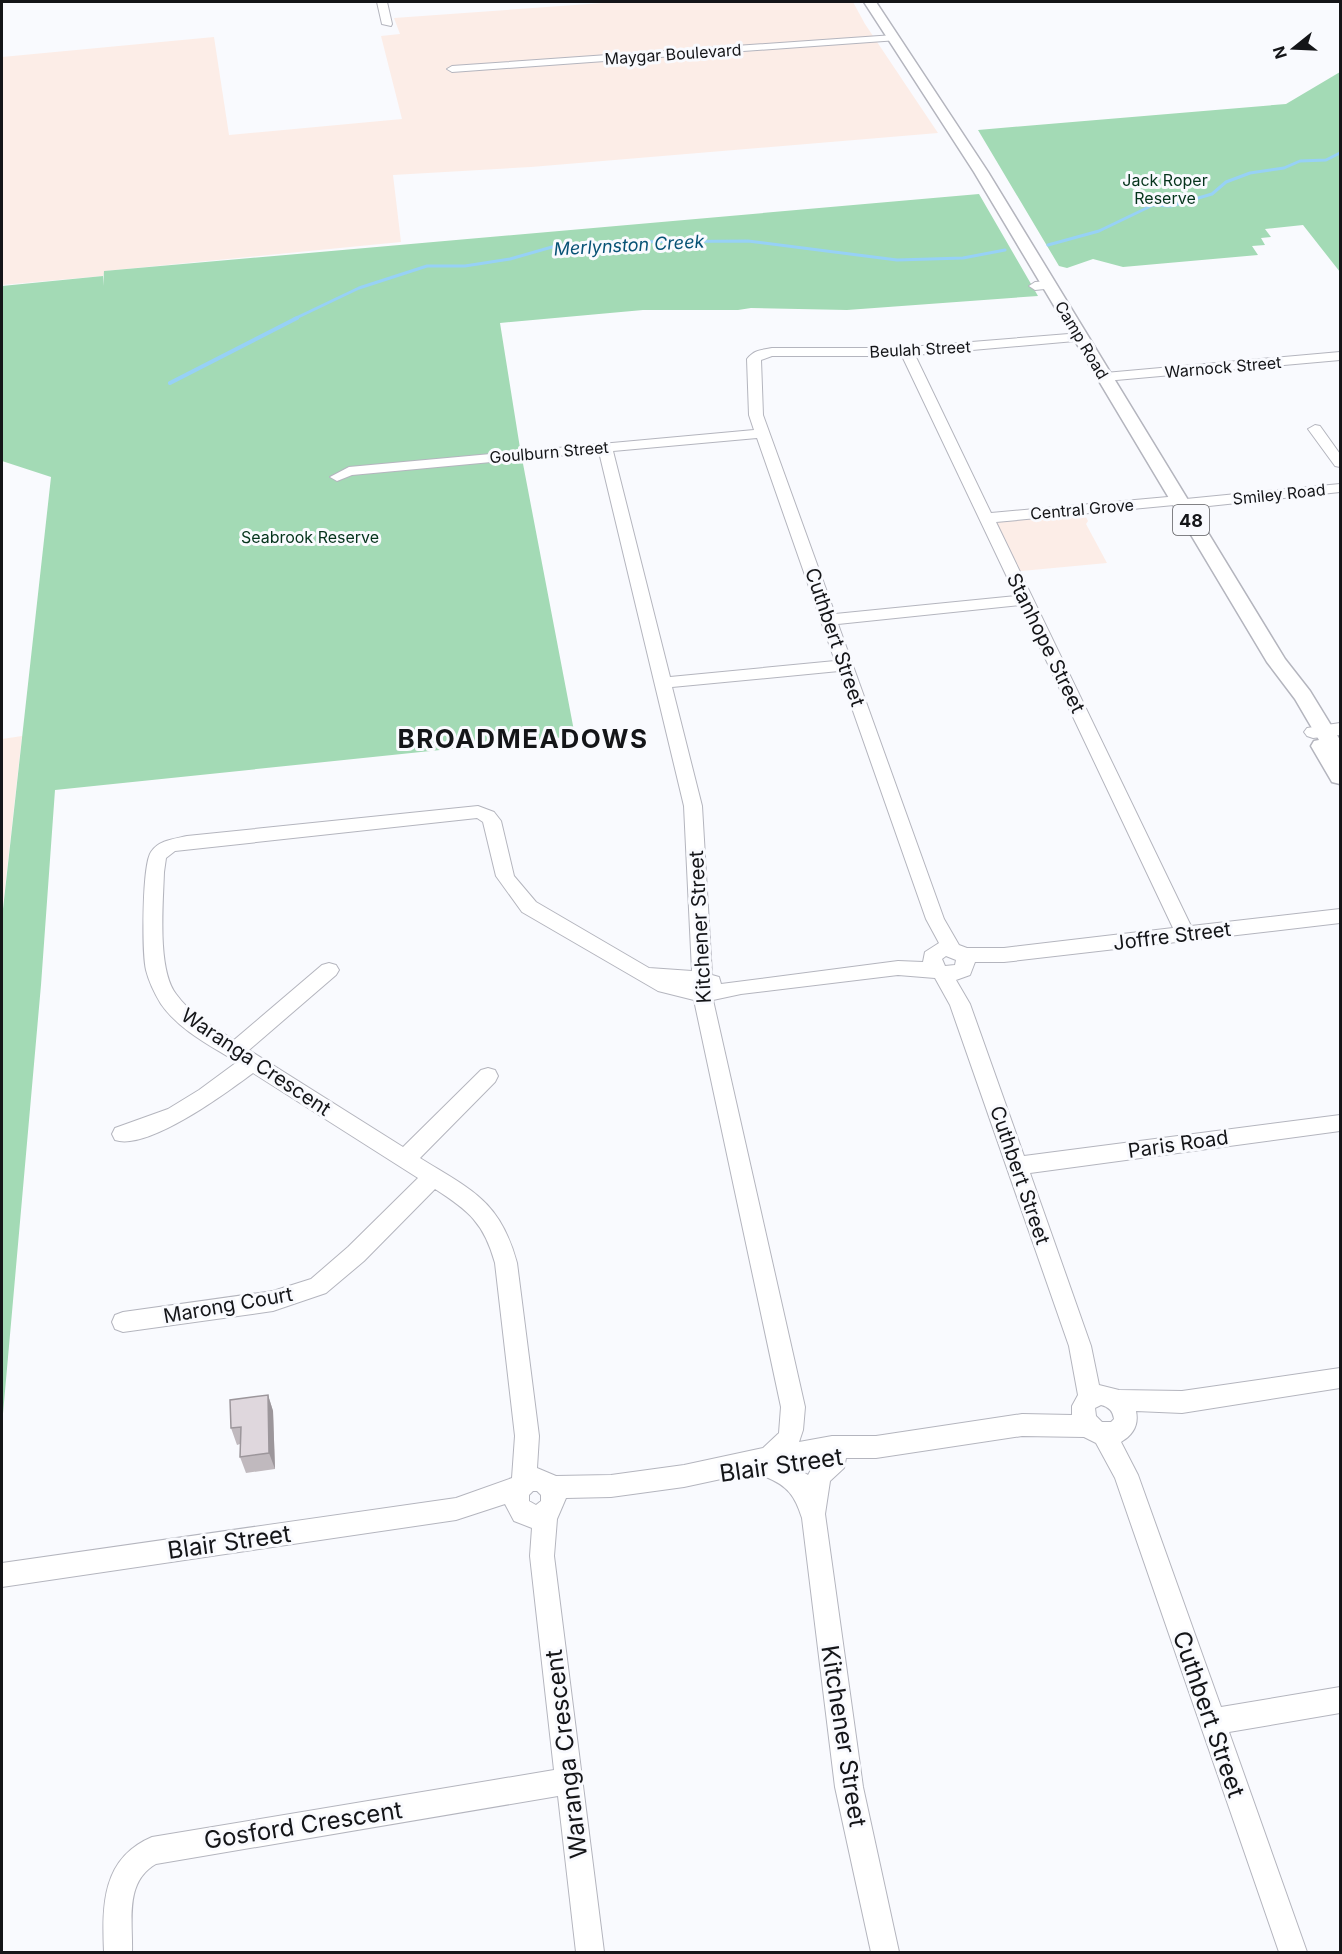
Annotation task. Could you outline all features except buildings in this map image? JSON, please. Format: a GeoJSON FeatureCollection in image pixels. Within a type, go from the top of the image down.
{"type":"FeatureCollection","features":[{"type":"Feature","properties":{"kind":"main road","name":"Camp Road"},"geometry":{"type":"LineString","coordinates":[[870,2],[981,172],[1042,285],[1081,337],[1277,662],[1293,699],[1326,730],[1341,757]]}},
{"type":"Feature","properties":{"kind":"main road","name":"Camp Road"},"geometry":{"type":"LineString","coordinates":[[1326,730],[1341,777]]}},
{"type":"Feature","properties":{"kind":"street"},"geometry":{"type":"LineString","coordinates":[[382,2],[387,24]]}},
{"type":"Feature","properties":{"kind":"street"},"geometry":{"type":"LineString","coordinates":[[810,44],[865,32],[882,21]]}},
{"type":"Feature","properties":{"kind":"street","name":"Maygar Boulevard"},"geometry":{"type":"LineString","coordinates":[[452,69],[894,38]]}},
{"type":"Feature","properties":{"kind":"street","name":"Beulah Street"},"geometry":{"type":"LineString","coordinates":[[759,354],[781,351],[907,352],[1081,337]]}},
{"type":"Feature","properties":{"kind":"street","name":"Stanhope Street"},"geometry":{"type":"LineString","coordinates":[[907,352],[1185,934]]}},
{"type":"Feature","properties":{"kind":"street","name":"Cuthbert Street"},"geometry":{"type":"LineString","coordinates":[[759,354],[753,363],[754,402],[763,433],[935,919],[960,1004],[1016,1166],[1293,1953]]}},
{"type":"Feature","properties":{"kind":"street","name":"Warnock Street"},"geometry":{"type":"LineString","coordinates":[[1105,377],[1341,356]]}},
{"type":"Feature","properties":{"kind":"street"},"geometry":{"type":"LineString","coordinates":[[1315,429],[1341,464]]}},
{"type":"Feature","properties":{"kind":"street","name":"Goulburn Street"},"geometry":{"type":"LineString","coordinates":[[337,477],[349,471],[763,433]]}},
{"type":"Feature","properties":{"kind":"street","name":"Kitchener Street"},"geometry":{"type":"LineString","coordinates":[[605,447],[693,806],[707,1027],[793,1407]]}},
{"type":"Feature","properties":{"kind":"street","name":"Smiley Road"},"geometry":{"type":"LineString","coordinates":[[1180,502],[1341,488]]}},
{"type":"Feature","properties":{"kind":"street","name":"Central Grove"},"geometry":{"type":"LineString","coordinates":[[986,518],[1180,502]]}},
{"type":"Feature","properties":{"kind":"street"},"geometry":{"type":"LineString","coordinates":[[829,620],[1026,600]]}},
{"type":"Feature","properties":{"kind":"street"},"geometry":{"type":"LineString","coordinates":[[663,683],[845,664]]}},
{"type":"Feature","properties":{"kind":"street","name":"Waranga Crescent"},"geometry":{"type":"LineString","coordinates":[[590,1953],[510,1285],[499,1237],[476,1206],[184,1017],[165,996],[158,981],[153,943],[156,859],[162,850],[178,844],[478,812],[488,816],[492,821],[501,866],[511,886],[529,907],[554,924],[644,972],[665,986],[703,988]]}},
{"type":"Feature","properties":{"kind":"street","name":"Joffre Street"},"geometry":{"type":"LineString","coordinates":[[703,988],[741,987],[1341,916]]}},
{"type":"Feature","properties":{"kind":"street"},"geometry":{"type":"LineString","coordinates":[[122,1134],[142,1130],[174,1117],[212,1094],[243,1056],[329,970]]}},
{"type":"Feature","properties":{"kind":"street"},"geometry":{"type":"LineString","coordinates":[[405,1159],[488,1076]]}},
{"type":"Feature","properties":{"kind":"street","name":"Paris Road"},"geometry":{"type":"LineString","coordinates":[[1016,1166],[1341,1123]]}},
{"type":"Feature","properties":{"kind":"street","name":"Marong Court"},"geometry":{"type":"LineString","coordinates":[[123,1322],[273,1301],[318,1286],[356,1254],[433,1177]]}},
{"type":"Feature","properties":{"kind":"street","name":"Blair Street"},"geometry":{"type":"LineString","coordinates":[[2,1575],[1341,1378]]}},
{"type":"Feature","properties":{"kind":"street"},"geometry":{"type":"LineString","coordinates":[[793,1407],[812,1438],[833,1453],[818,1477],[814,1518]]}},
{"type":"Feature","properties":{"kind":"street"},"geometry":{"type":"LineString","coordinates":[[793,1407],[791,1436],[773,1463],[800,1482],[814,1518]]}},
{"type":"Feature","properties":{"kind":"street","name":"Kitchener Street"},"geometry":{"type":"LineString","coordinates":[[814,1518],[849,1787],[885,1953]]}},
{"type":"Feature","properties":{"kind":"street"},"geometry":{"type":"LineString","coordinates":[[1212,1722],[1341,1701]]}},
{"type":"Feature","properties":{"kind":"street","name":"Gosford Crescent"},"geometry":{"type":"LineString","coordinates":[[118,1953],[122,1880],[135,1860],[152,1851],[569,1781]]}},
{"type":"Feature","properties":{"kind":"shaded area"},"geometry":{"type":"Polygon","coordinates":[[[617,2],[853,2],[865,24],[938,133],[531,167],[393,175],[401,242],[105,271],[103,276],[2,285],[2,57],[214,37],[229,135],[402,119],[381,36],[400,34],[394,18],[617,2]]]}},
{"type":"Feature","properties":{"kind":"shaded area"},"geometry":{"type":"Polygon","coordinates":[[[1082,509],[1088,521],[1086,524],[1107,563],[1012,572],[986,518],[1082,509]]]}},
{"type":"Feature","properties":{"kind":"shaded area"},"geometry":{"type":"Polygon","coordinates":[[[22,736],[2,914],[2,739],[22,736]]]}},
{"type":"Feature","properties":{"kind":"green space","name":"Jack Roper Reserve"},"geometry":{"type":"Polygon","coordinates":[[[1340,72],[1340,272],[1303,225],[1265,229],[1271,237],[1261,238],[1265,245],[1252,246],[1258,255],[1123,267],[1093,259],[1067,268],[1059,266],[978,130],[1286,104],[1340,72]]]}},
{"type":"Feature","properties":{"kind":"green space","name":"Seabrook Reserve"},"geometry":{"type":"Polygon","coordinates":[[[979,194],[1038,296],[847,310],[751,308],[643,310],[500,323],[520,448],[575,736],[55,790],[41,985],[2,1425],[2,918],[51,477],[2,461],[2,286],[103,276],[103,286],[104,271],[979,194]]]}},
{"type":"Feature","properties":{"kind":"waterway","name":"Merlynston Creek"},"geometry":{"type":"LineString","coordinates":[[1048,245],[1099,231],[1153,205],[1171,206],[1212,194],[1226,182],[1250,173],[1284,168],[1300,161],[1326,160],[1340,153]]}},
{"type":"Feature","properties":{"kind":"waterway","name":"Merlynston Creek"},"geometry":{"type":"LineString","coordinates":[[294,319],[359,288],[427,266],[465,266],[510,259],[552,247],[610,242],[748,241],[897,260],[963,258],[1005,250]]}},
{"type":"Feature","properties":{"kind":"waterway","name":"Merlynston Creek"},"geometry":{"type":"LineString","coordinates":[[170,383],[297,318]]}},
{"type":"Feature","properties":{"kind":"district","name":"BROADMEADOWS"},"geometry":{"type":"Point","coordinates":[523,738]}}]}
